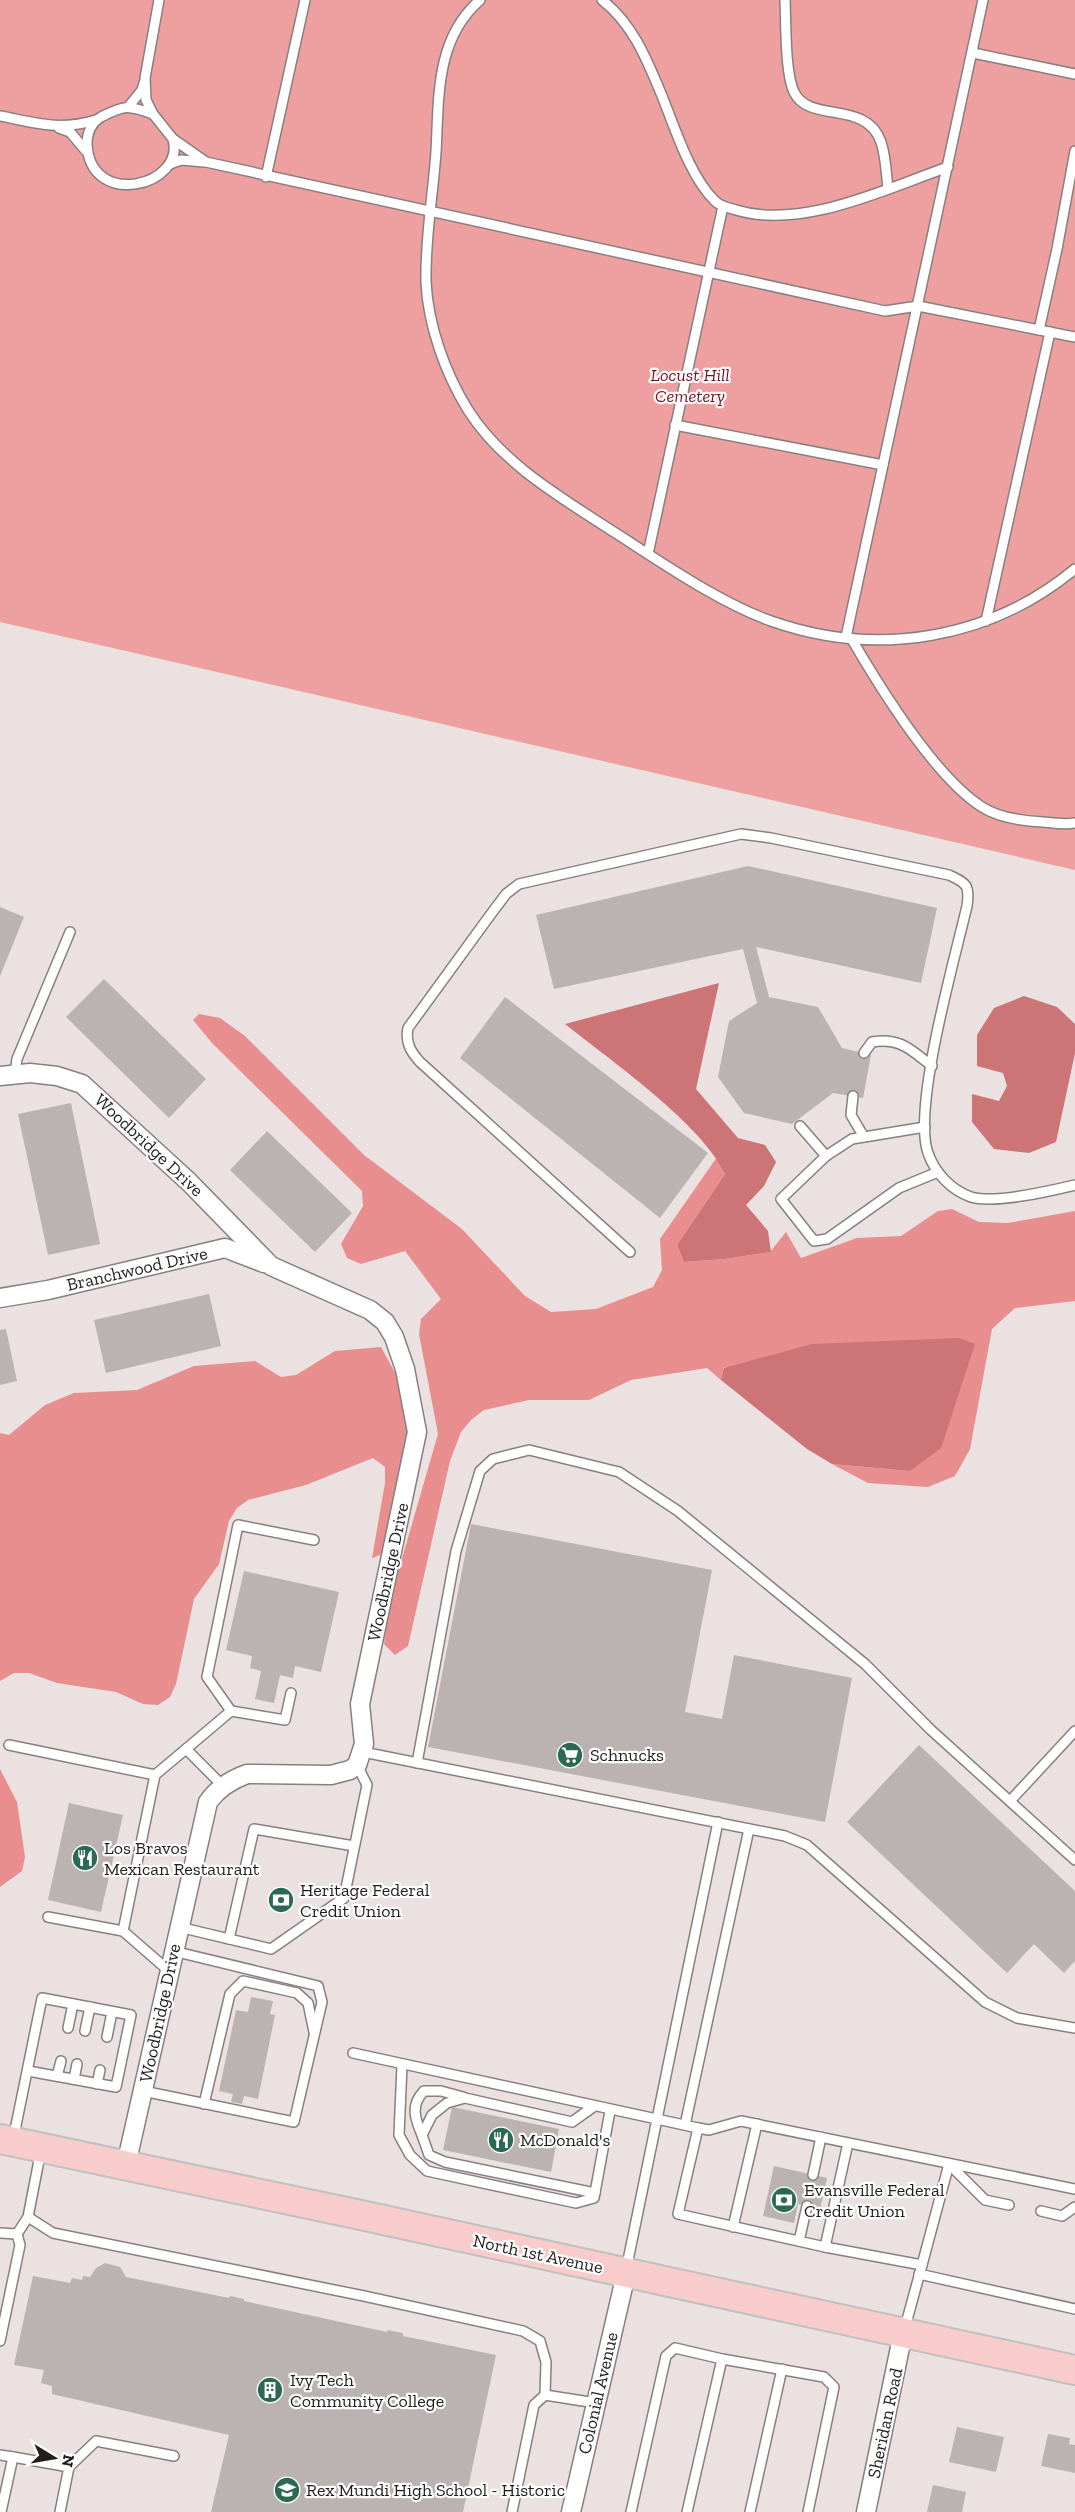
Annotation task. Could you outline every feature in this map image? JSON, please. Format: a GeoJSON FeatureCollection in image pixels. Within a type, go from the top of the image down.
{"type":"FeatureCollection","features":[{"type":"Feature","properties":{"kind":"main road","name":"North 1st Avenue"},"geometry":{"type":"LineString","coordinates":[[6,2141],[1075,2370]]}},
{"type":"Feature","properties":{"kind":"street","name":"Woodbridge Drive"},"geometry":{"type":"LineString","coordinates":[[7,1075],[57,1076],[82,1084],[189,1182],[271,1266],[351,1300],[370,1310],[385,1322],[394,1337],[405,1369],[417,1432],[360,1704],[364,1744],[360,1759],[342,1774],[247,1774],[223,1786],[213,1795],[204,1809],[126,2165]]}},
{"type":"Feature","properties":{"kind":"street","name":"Branchwood Drive"},"geometry":{"type":"LineString","coordinates":[[0,1298],[48,1290],[225,1248],[271,1266]]}},
{"type":"Feature","properties":{"kind":"street","name":"Colonial Avenue"},"geometry":{"type":"LineString","coordinates":[[571,2512],[626,2274]]}},
{"type":"Feature","properties":{"kind":"street","name":"Sheridan Road"},"geometry":{"type":"LineString","coordinates":[[866,2512],[903,2333]]}},
{"type":"Feature","properties":{"kind":"lane"},"geometry":{"type":"LineString","coordinates":[[129,106],[142,90],[159,0]]}},
{"type":"Feature","properties":{"kind":"lane"},"geometry":{"type":"LineString","coordinates":[[266,177],[305,0]]}},
{"type":"Feature","properties":{"kind":"lane"},"geometry":{"type":"LineString","coordinates":[[480,0],[466,12],[453,33],[441,68],[434,177],[429,212],[426,282],[431,321],[453,381],[468,411],[492,440],[520,468],[565,501],[709,591],[770,621],[808,632],[868,640],[914,639],[940,635],[986,621],[1018,607],[1075,569]]}},
{"type":"Feature","properties":{"kind":"lane"},"geometry":{"type":"LineString","coordinates":[[602,0],[629,28],[645,56],[695,173],[715,201],[723,206],[748,214],[794,215],[836,206],[948,167]]}},
{"type":"Feature","properties":{"kind":"lane"},"geometry":{"type":"LineString","coordinates":[[784,0],[790,76],[794,92],[802,103],[818,109],[848,114],[859,118],[874,129],[882,147],[888,188]]}},
{"type":"Feature","properties":{"kind":"lane"},"geometry":{"type":"LineString","coordinates":[[983,0],[883,465],[849,637],[931,757],[954,785],[993,813],[1025,821],[1075,823]]}},
{"type":"Feature","properties":{"kind":"lane"},"geometry":{"type":"LineString","coordinates":[[973,53],[1075,74]]}},
{"type":"Feature","properties":{"kind":"lane"},"geometry":{"type":"LineString","coordinates":[[145,78],[146,100],[153,114],[173,139],[206,162]]}},
{"type":"Feature","properties":{"kind":"lane"},"geometry":{"type":"LineString","coordinates":[[57,127],[76,126],[96,120],[118,108],[129,106],[153,114]]}},
{"type":"Feature","properties":{"kind":"lane"},"geometry":{"type":"LineString","coordinates":[[0,116],[57,127],[70,132],[88,153],[98,174],[112,183],[121,185],[145,182],[170,164],[181,160],[206,162],[885,311],[918,306],[1075,337]]}},
{"type":"Feature","properties":{"kind":"lane"},"geometry":{"type":"LineString","coordinates":[[88,153],[87,135],[96,120]]}},
{"type":"Feature","properties":{"kind":"lane"},"geometry":{"type":"LineString","coordinates":[[170,164],[175,144],[173,139]]}},
{"type":"Feature","properties":{"kind":"lane"},"geometry":{"type":"LineString","coordinates":[[1039,330],[1058,249],[1075,151]]}},
{"type":"Feature","properties":{"kind":"lane"},"geometry":{"type":"LineString","coordinates":[[648,554],[723,206]]}},
{"type":"Feature","properties":{"kind":"lane"},"geometry":{"type":"LineString","coordinates":[[986,621],[1050,332]]}},
{"type":"Feature","properties":{"kind":"lane"},"geometry":{"type":"LineString","coordinates":[[675,425],[883,465]]}},
{"type":"Feature","properties":{"kind":"lane"},"geometry":{"type":"LineString","coordinates":[[630,1252],[410,1051],[406,1036],[414,1016],[506,894],[519,884],[741,834],[771,838],[956,878],[963,882],[969,892],[932,1066],[924,1127],[928,1153],[938,1172],[955,1190],[973,1197],[992,1200],[1075,1185]]}},
{"type":"Feature","properties":{"kind":"lane"},"geometry":{"type":"LineString","coordinates":[[7,1075],[17,1059],[70,932]]}},
{"type":"Feature","properties":{"kind":"lane"},"geometry":{"type":"LineString","coordinates":[[864,1053],[872,1042],[886,1040],[901,1043],[932,1066]]}},
{"type":"Feature","properties":{"kind":"lane"},"geometry":{"type":"LineString","coordinates":[[853,1096],[851,1115],[864,1137]]}},
{"type":"Feature","properties":{"kind":"lane"},"geometry":{"type":"LineString","coordinates":[[800,1126],[826,1156]]}},
{"type":"Feature","properties":{"kind":"lane"},"geometry":{"type":"LineString","coordinates":[[924,1127],[852,1139],[826,1156],[781,1199],[814,1241],[827,1239],[899,1188],[938,1172]]}},
{"type":"Feature","properties":{"kind":"lane"},"geometry":{"type":"LineString","coordinates":[[417,1763],[456,1551],[480,1471],[493,1460],[529,1450],[619,1472],[678,1511],[864,1664],[1075,1860]]}},
{"type":"Feature","properties":{"kind":"lane"},"geometry":{"type":"LineString","coordinates":[[291,1693],[285,1720],[231,1711],[207,1677],[238,1525],[314,1540]]}},
{"type":"Feature","properties":{"kind":"lane"},"geometry":{"type":"LineString","coordinates":[[123,1931],[155,1775],[231,1711]]}},
{"type":"Feature","properties":{"kind":"lane"},"geometry":{"type":"LineString","coordinates":[[1010,1801],[1075,1731]]}},
{"type":"Feature","properties":{"kind":"lane"},"geometry":{"type":"LineString","coordinates":[[9,1745],[155,1775]]}},
{"type":"Feature","properties":{"kind":"lane"},"geometry":{"type":"LineString","coordinates":[[186,1749],[223,1786]]}},
{"type":"Feature","properties":{"kind":"lane"},"geometry":{"type":"LineString","coordinates":[[179,1927],[272,1949],[344,1898],[367,1785],[360,1759],[417,1763],[785,1836],[807,1845],[986,2002],[1017,2018],[1075,2028]]}},
{"type":"Feature","properties":{"kind":"lane"},"geometry":{"type":"LineString","coordinates":[[626,2274],[718,1822]]}},
{"type":"Feature","properties":{"kind":"lane"},"geometry":{"type":"LineString","coordinates":[[229,1939],[254,1829],[354,1846]]}},
{"type":"Feature","properties":{"kind":"lane"},"geometry":{"type":"LineString","coordinates":[[685,2125],[749,1829]]}},
{"type":"Feature","properties":{"kind":"lane"},"geometry":{"type":"LineString","coordinates":[[48,1917],[123,1931],[169,1971]]}},
{"type":"Feature","properties":{"kind":"lane"},"geometry":{"type":"LineString","coordinates":[[143,2091],[294,2122],[315,2035],[322,2002],[318,1986],[173,1951]]}},
{"type":"Feature","properties":{"kind":"lane"},"geometry":{"type":"LineString","coordinates":[[204,2104],[230,1994],[243,1981],[297,1993],[308,2003],[315,2035]]}},
{"type":"Feature","properties":{"kind":"lane"},"geometry":{"type":"LineString","coordinates":[[6,2141],[28,2071],[42,1998],[131,2015],[116,2087],[28,2071]]}},
{"type":"Feature","properties":{"kind":"lane"},"geometry":{"type":"LineString","coordinates":[[68,2028],[73,2004]]}},
{"type":"Feature","properties":{"kind":"lane"},"geometry":{"type":"LineString","coordinates":[[85,2031],[90,2007]]}},
{"type":"Feature","properties":{"kind":"lane"},"geometry":{"type":"LineString","coordinates":[[107,2037],[112,2012]]}},
{"type":"Feature","properties":{"kind":"lane"},"geometry":{"type":"LineString","coordinates":[[352,2053],[698,2128],[709,2130],[741,2121],[1075,2189]]}},
{"type":"Feature","properties":{"kind":"lane"},"geometry":{"type":"LineString","coordinates":[[57,2076],[61,2061]]}},
{"type":"Feature","properties":{"kind":"lane"},"geometry":{"type":"LineString","coordinates":[[74,2079],[77,2064]]}},
{"type":"Feature","properties":{"kind":"lane"},"geometry":{"type":"LineString","coordinates":[[402,2065],[399,2135],[410,2155],[427,2171],[576,2203],[594,2198],[610,2110]]}},
{"type":"Feature","properties":{"kind":"lane"},"geometry":{"type":"LineString","coordinates":[[97,2084],[100,2070]]}},
{"type":"Feature","properties":{"kind":"lane"},"geometry":{"type":"LineString","coordinates":[[593,2107],[572,2122],[441,2091],[424,2091],[417,2098],[414,2117],[429,2155],[445,2162],[595,2193]]}},
{"type":"Feature","properties":{"kind":"lane"},"geometry":{"type":"LineString","coordinates":[[422,2135],[432,2115],[447,2103],[465,2098]]}},
{"type":"Feature","properties":{"kind":"lane"},"geometry":{"type":"LineString","coordinates":[[733,2227],[757,2124]]}},
{"type":"Feature","properties":{"kind":"lane"},"geometry":{"type":"LineString","coordinates":[[698,2128],[678,2214],[825,2247],[1075,2309]]}},
{"type":"Feature","properties":{"kind":"lane"},"geometry":{"type":"LineString","coordinates":[[813,2175],[821,2137]]}},
{"type":"Feature","properties":{"kind":"lane"},"geometry":{"type":"LineString","coordinates":[[825,2247],[848,2143]]}},
{"type":"Feature","properties":{"kind":"lane"},"geometry":{"type":"LineString","coordinates":[[0,2341],[20,2245],[17,2234],[28,2217],[42,2148]]}},
{"type":"Feature","properties":{"kind":"lane"},"geometry":{"type":"LineString","coordinates":[[950,2164],[986,2200],[1009,2205]]}},
{"type":"Feature","properties":{"kind":"lane"},"geometry":{"type":"LineString","coordinates":[[903,2333],[950,2164]]}},
{"type":"Feature","properties":{"kind":"lane"},"geometry":{"type":"LineString","coordinates":[[799,2241],[807,2206]]}},
{"type":"Feature","properties":{"kind":"lane"},"geometry":{"type":"LineString","coordinates":[[1041,2211],[1062,2216],[1075,2207]]}},
{"type":"Feature","properties":{"kind":"lane"},"geometry":{"type":"LineString","coordinates":[[28,2217],[53,2233],[364,2296],[523,2331],[540,2342],[546,2362],[545,2395],[534,2405],[512,2512]]}},
{"type":"Feature","properties":{"kind":"lane"},"geometry":{"type":"LineString","coordinates":[[0,2233],[17,2234]]}},
{"type":"Feature","properties":{"kind":"lane"},"geometry":{"type":"LineString","coordinates":[[631,2512],[666,2356],[675,2348],[722,2359],[824,2377],[834,2388],[808,2512]]}},
{"type":"Feature","properties":{"kind":"lane"},"geometry":{"type":"LineString","coordinates":[[687,2512],[722,2359]]}},
{"type":"Feature","properties":{"kind":"lane"},"geometry":{"type":"LineString","coordinates":[[750,2512],[782,2368]]}},
{"type":"Feature","properties":{"kind":"lane"},"geometry":{"type":"LineString","coordinates":[[545,2395],[596,2403]]}},
{"type":"Feature","properties":{"kind":"lane"},"geometry":{"type":"LineString","coordinates":[[60,2512],[69,2468],[96,2441],[174,2456]]}},
{"type":"Feature","properties":{"kind":"lane"},"geometry":{"type":"LineString","coordinates":[[0,2455],[69,2468]]}},
{"type":"Feature","properties":{"kind":"lane"},"geometry":{"type":"LineString","coordinates":[[2,2512],[13,2457]]}},
{"type":"Feature","properties":{"kind":"green space","name":"Locust Hill Cemetery"},"geometry":{"type":"Polygon","coordinates":[[[0,0],[1075,0],[1075,870],[0,622],[0,0]]]}},
{"type":"Feature","properties":{"kind":"shaded area"},"geometry":{"type":"Polygon","coordinates":[[[719,983],[696,1089],[738,1138],[765,1145],[776,1162],[764,1186],[746,1205],[768,1231],[771,1252],[684,1262],[677,1245],[725,1174],[697,1135],[676,1114],[565,1024],[719,983]]]}},
{"type":"Feature","properties":{"kind":"shaded area"},"geometry":{"type":"Polygon","coordinates":[[[1024,996],[1057,1007],[1075,1024],[1075,1053],[1056,1142],[1029,1153],[994,1149],[972,1122],[972,1094],[999,1101],[1007,1086],[1003,1073],[977,1066],[977,1035],[994,1008],[1024,996]]]}},
{"type":"Feature","properties":{"kind":"shaded area"},"geometry":{"type":"Polygon","coordinates":[[[199,1014],[220,1018],[245,1036],[364,1155],[462,1229],[525,1296],[551,1312],[596,1309],[653,1287],[662,1270],[660,1239],[717,1157],[725,1174],[677,1245],[684,1262],[770,1252],[786,1232],[801,1258],[857,1238],[901,1236],[938,1211],[952,1209],[979,1222],[1008,1223],[1075,1211],[1075,1301],[1015,1308],[992,1329],[970,1449],[955,1476],[928,1487],[868,1483],[832,1464],[910,1471],[724,1367],[721,1380],[707,1368],[631,1380],[589,1400],[529,1400],[484,1410],[461,1432],[450,1461],[408,1646],[395,1655],[384,1644],[390,1600],[438,1434],[419,1334],[421,1319],[441,1299],[405,1251],[361,1264],[347,1258],[341,1244],[363,1206],[362,1191],[212,1043],[193,1020],[199,1014]]]}},
{"type":"Feature","properties":{"kind":"shaded area"},"geometry":{"type":"Polygon","coordinates":[[[959,1338],[975,1344],[941,1448],[910,1471],[832,1464],[807,1449],[721,1380],[724,1368],[812,1344],[959,1338]]]}},
{"type":"Feature","properties":{"kind":"shaded area"},"geometry":{"type":"Polygon","coordinates":[[[381,1347],[410,1400],[402,1499],[385,1553],[372,1558],[385,1483],[385,1467],[373,1458],[306,1485],[248,1500],[237,1508],[229,1521],[219,1564],[194,1599],[176,1684],[170,1697],[158,1705],[143,1704],[116,1692],[57,1683],[29,1673],[14,1673],[0,1681],[0,1433],[9,1435],[45,1405],[74,1393],[137,1390],[194,1366],[255,1361],[281,1377],[296,1375],[335,1351],[381,1347]]]}},
{"type":"Feature","properties":{"kind":"shaded area"},"geometry":{"type":"Polygon","coordinates":[[[0,1769],[17,1802],[25,1857],[22,1871],[0,1887],[0,1769]]]}},
{"type":"Feature","properties":{"kind":"building"},"geometry":{"type":"Polygon","coordinates":[[[748,866],[937,908],[921,983],[756,947],[769,997],[818,1007],[842,1048],[871,1055],[863,1098],[833,1093],[792,1124],[744,1113],[718,1077],[729,1021],[757,1003],[743,949],[554,989],[536,915],[748,866]]]}},
{"type":"Feature","properties":{"kind":"building"},"geometry":{"type":"Polygon","coordinates":[[[0,907],[24,917],[0,976],[0,907]]]}},
{"type":"Feature","properties":{"kind":"building"},"geometry":{"type":"Polygon","coordinates":[[[104,979],[206,1079],[169,1118],[66,1017],[104,979]]]}},
{"type":"Feature","properties":{"kind":"building"},"geometry":{"type":"Polygon","coordinates":[[[505,997],[708,1153],[660,1218],[460,1058],[505,997]]]}},
{"type":"Feature","properties":{"kind":"building"},"geometry":{"type":"Polygon","coordinates":[[[71,1103],[100,1244],[48,1255],[18,1114],[71,1103]]]}},
{"type":"Feature","properties":{"kind":"building"},"geometry":{"type":"Polygon","coordinates":[[[267,1131],[352,1213],[315,1252],[230,1170],[267,1131]]]}},
{"type":"Feature","properties":{"kind":"building"},"geometry":{"type":"Polygon","coordinates":[[[209,1294],[221,1346],[106,1373],[94,1320],[209,1294]]]}},
{"type":"Feature","properties":{"kind":"building"},"geometry":{"type":"Polygon","coordinates":[[[6,1329],[17,1381],[0,1385],[0,1330],[6,1329]]]}},
{"type":"Feature","properties":{"kind":"building"},"geometry":{"type":"Polygon","coordinates":[[[471,1524],[712,1570],[685,1712],[722,1719],[734,1655],[852,1678],[825,1822],[428,1747],[471,1524]]]}},
{"type":"Feature","properties":{"kind":"building"},"geometry":{"type":"Polygon","coordinates":[[[244,1571],[339,1592],[321,1672],[295,1666],[293,1678],[280,1675],[274,1703],[255,1699],[261,1671],[250,1668],[252,1656],[226,1650],[244,1571]]]}},
{"type":"Feature","properties":{"kind":"building"},"geometry":{"type":"Polygon","coordinates":[[[919,1745],[1075,1891],[1075,1961],[1064,1973],[1034,1944],[1007,1973],[847,1822],[919,1745]]]}},
{"type":"Feature","properties":{"kind":"building","name":"Los Bravos Mexican Restaurant"},"geometry":{"type":"Polygon","coordinates":[[[69,1803],[123,1815],[101,1912],[48,1900],[69,1803]]]}},
{"type":"Feature","properties":{"kind":"building"},"geometry":{"type":"Polygon","coordinates":[[[251,1997],[273,2001],[270,2014],[275,2015],[258,2099],[244,2096],[242,2104],[231,2102],[233,2094],[219,2091],[236,2010],[248,2012],[251,1997]]]}},
{"type":"Feature","properties":{"kind":"building","name":"McDonald's"},"geometry":{"type":"Polygon","coordinates":[[[452,2107],[559,2129],[551,2172],[443,2150],[452,2107]]]}},
{"type":"Feature","properties":{"kind":"building"},"geometry":{"type":"Polygon","coordinates":[[[774,2166],[827,2178],[820,2209],[798,2204],[794,2223],[763,2216],[774,2166]]]}},
{"type":"Feature","properties":{"kind":"building","name":"Ivy Tech Community College"},"geometry":{"type":"Polygon","coordinates":[[[105,2263],[120,2267],[126,2277],[229,2298],[230,2296],[244,2299],[244,2301],[387,2332],[388,2330],[403,2333],[403,2336],[496,2355],[463,2512],[211,2512],[229,2435],[52,2394],[52,2386],[41,2383],[44,2370],[14,2365],[33,2276],[70,2283],[72,2278],[82,2280],[83,2276],[90,2277],[96,2268],[105,2263]]]}},
{"type":"Feature","properties":{"kind":"building"},"geometry":{"type":"Polygon","coordinates":[[[957,2427],[1004,2437],[996,2472],[949,2462],[957,2427]]]}},
{"type":"Feature","properties":{"kind":"building"},"geometry":{"type":"Polygon","coordinates":[[[1048,2434],[1070,2438],[1069,2444],[1075,2445],[1075,2473],[1041,2466],[1048,2434]]]}},
{"type":"Feature","properties":{"kind":"building"},"geometry":{"type":"Polygon","coordinates":[[[933,2485],[966,2492],[962,2512],[927,2512],[933,2485]]]}},
{"type":"Feature","properties":{"kind":"place","name":"Schnucks"},"geometry":{"type":"Point","coordinates":[570,1755]}},
{"type":"Feature","properties":{"kind":"place","name":"Los Bravos Mexican Restaurant"},"geometry":{"type":"Point","coordinates":[85,1858]}},
{"type":"Feature","properties":{"kind":"place","name":"Heritage Federal Credit Union"},"geometry":{"type":"Point","coordinates":[281,1900]}},
{"type":"Feature","properties":{"kind":"place","name":"McDonald's"},"geometry":{"type":"Point","coordinates":[501,2140]}},
{"type":"Feature","properties":{"kind":"place","name":"Evansville Federal Credit Union"},"geometry":{"type":"Point","coordinates":[784,2200]}},
{"type":"Feature","properties":{"kind":"place","name":"Ivy Tech Community College"},"geometry":{"type":"Point","coordinates":[270,2390]}},
{"type":"Feature","properties":{"kind":"place","name":"Rex Mundi High School - Historic"},"geometry":{"type":"Point","coordinates":[287,2490]}}]}
